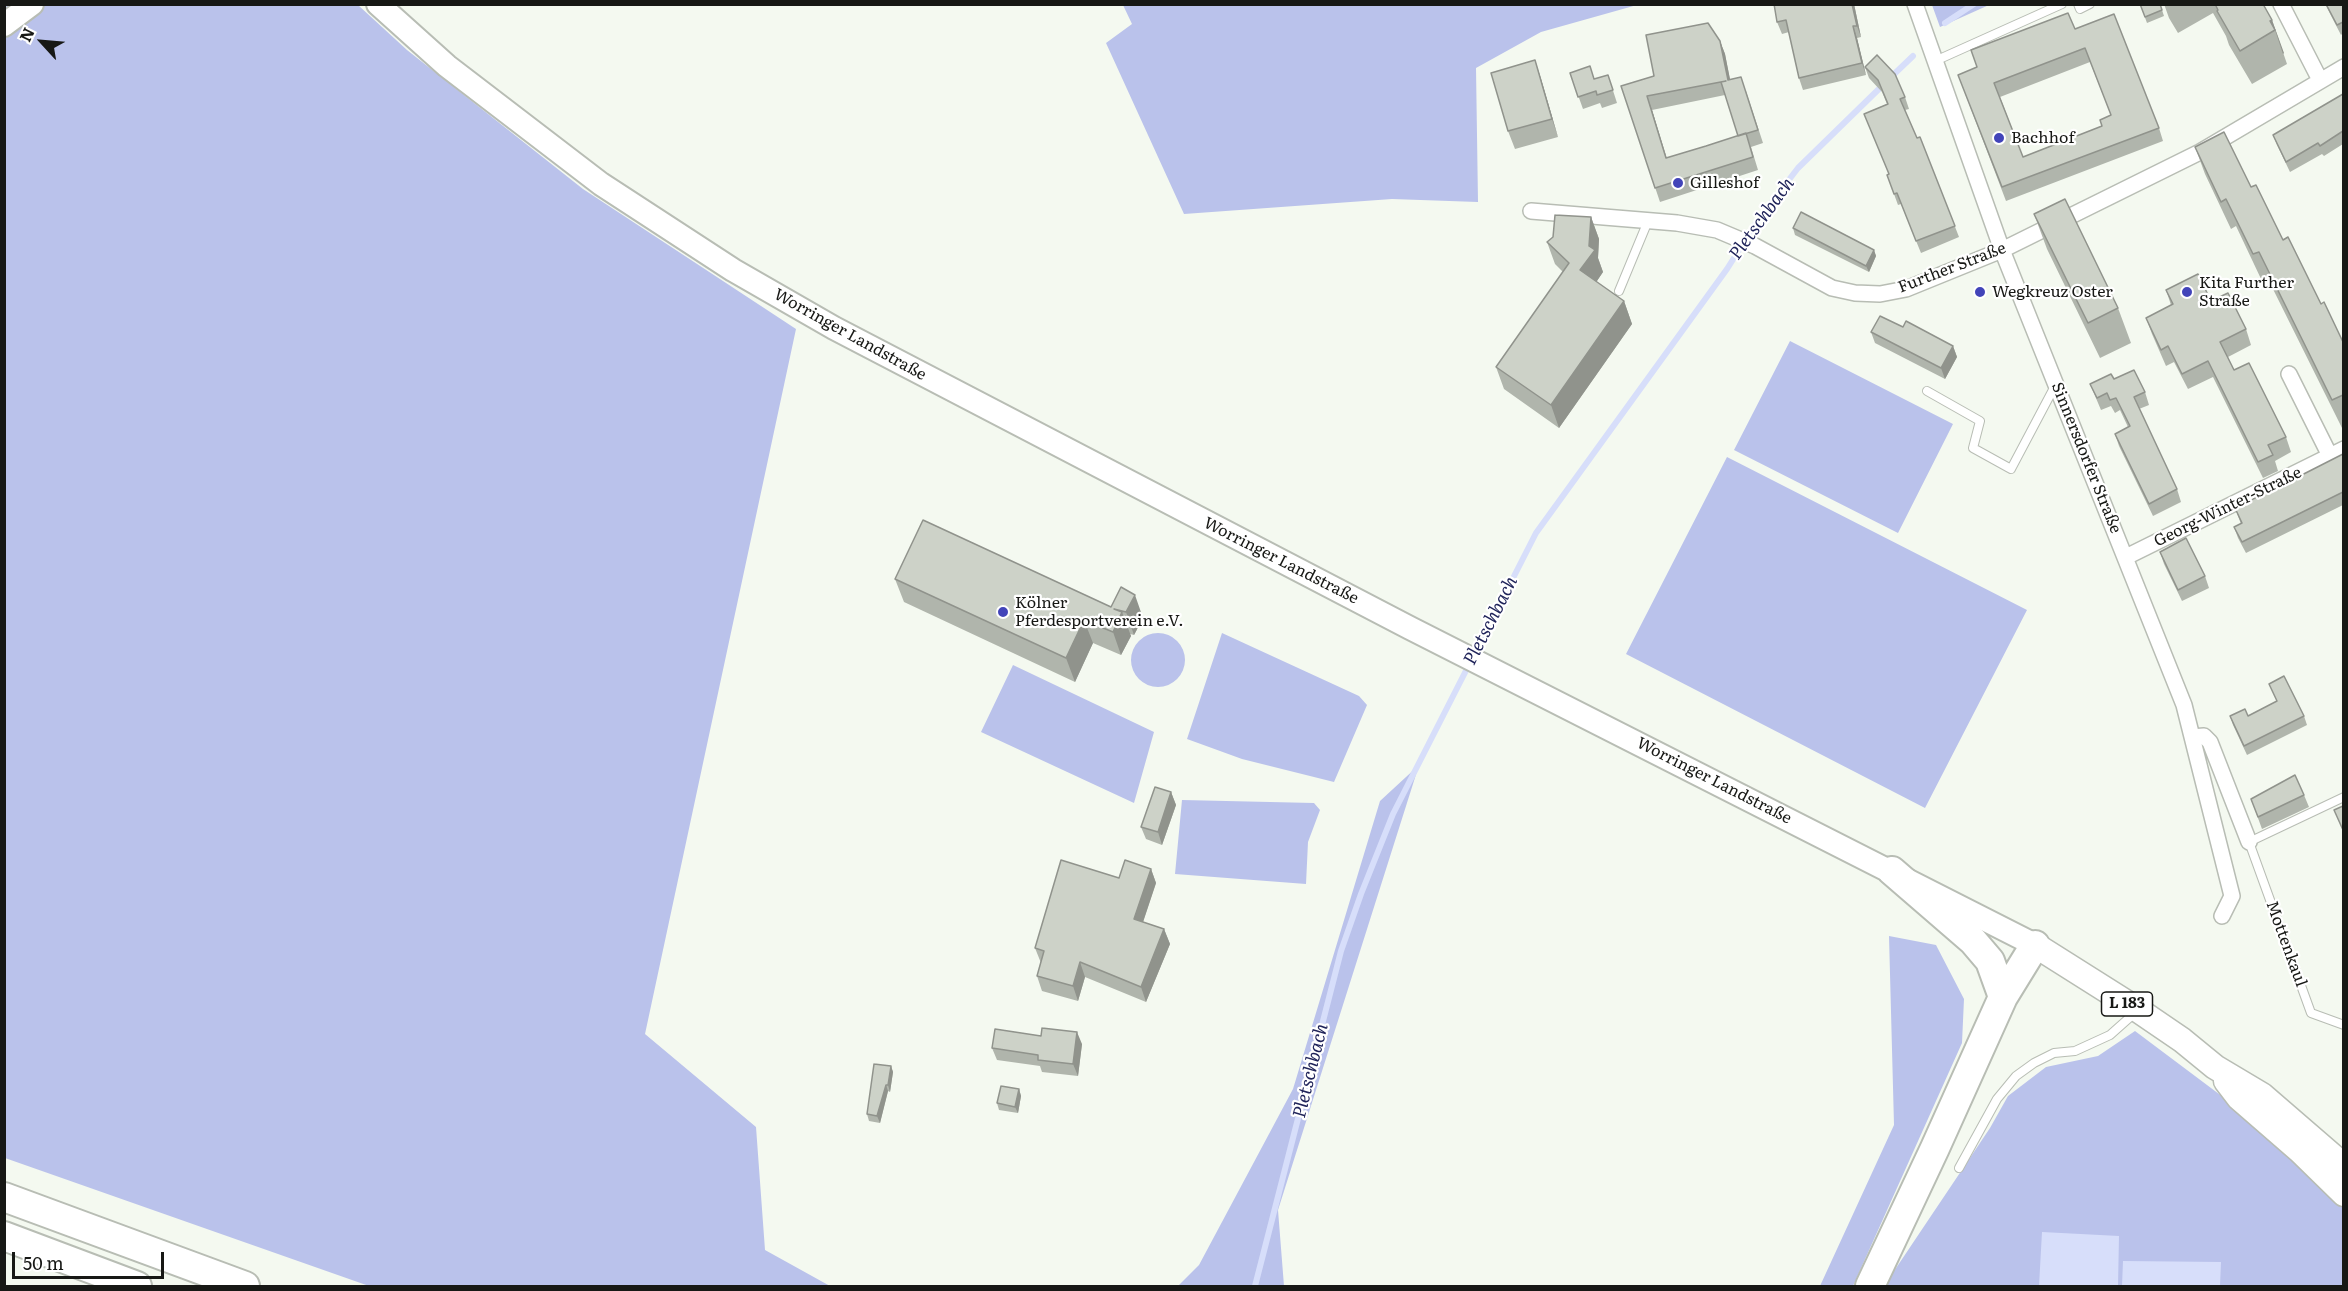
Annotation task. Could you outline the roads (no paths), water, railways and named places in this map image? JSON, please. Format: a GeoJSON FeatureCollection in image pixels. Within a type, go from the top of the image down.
{"type":"FeatureCollection","features":[{"type":"Feature","properties":{"kind":"highway"},"geometry":{"type":"LineString","coordinates":[[1892,871],[1973,941],[1990,961],[2003,997]]}},
{"type":"Feature","properties":{"kind":"highway"},"geometry":{"type":"LineString","coordinates":[[1870,1287],[2003,997],[2035,945]]}},
{"type":"Feature","properties":{"kind":"highway"},"geometry":{"type":"LineString","coordinates":[[4,1197],[245,1287]]}},
{"type":"Feature","properties":{"kind":"highway"},"geometry":{"type":"LineString","coordinates":[[4,1236],[137,1287]]}},
{"type":"Feature","properties":{"kind":"main road"},"geometry":{"type":"LineString","coordinates":[[4,25],[32,4]]}},
{"type":"Feature","properties":{"kind":"main road","name":"Worringer Landstraße"},"geometry":{"type":"LineString","coordinates":[[378,4],[447,66],[601,184],[734,270],[910,370],[1439,643],[2035,945],[2138,1010],[2182,1040],[2215,1067],[2262,1095],[2343,1166]]}},
{"type":"Feature","properties":{"kind":"main road","name":"Worringer Landstraße"},"geometry":{"type":"LineString","coordinates":[[2215,1067],[2239,1098],[2300,1151],[2343,1194]]}},
{"type":"Feature","properties":{"kind":"street","name":"Sinnersdorfer Straße"},"geometry":{"type":"LineString","coordinates":[[1915,4],[2002,250],[2184,705],[2232,896],[2222,916]]}},
{"type":"Feature","properties":{"kind":"street"},"geometry":{"type":"LineString","coordinates":[[2281,4],[2320,80]]}},
{"type":"Feature","properties":{"kind":"street","name":"Further Straße"},"geometry":{"type":"LineString","coordinates":[[1531,211],[1697,227],[1732,236],[1755,246],[1832,288],[1855,293],[1880,294],[1906,289],[2002,250],[2200,152],[2343,67]]}},
{"type":"Feature","properties":{"kind":"street","name":"Georg-Winter-Straße"},"geometry":{"type":"LineString","coordinates":[[2126,557],[2337,453],[2289,374]]}},
{"type":"Feature","properties":{"kind":"street","name":"Mottenkaul"},"geometry":{"type":"LineString","coordinates":[[2192,737],[2204,736],[2210,742],[2249,842]]}},
{"type":"Feature","properties":{"kind":"lane"},"geometry":{"type":"LineString","coordinates":[[1935,61],[2062,4]]}},
{"type":"Feature","properties":{"kind":"lane"},"geometry":{"type":"LineString","coordinates":[[2078,4],[2080,9],[2090,4]]}},
{"type":"Feature","properties":{"kind":"lane"},"geometry":{"type":"LineString","coordinates":[[1619,291],[1648,221]]}},
{"type":"Feature","properties":{"kind":"lane"},"geometry":{"type":"LineString","coordinates":[[1927,391],[1980,421],[1973,448],[2011,469],[2056,383]]}},
{"type":"Feature","properties":{"kind":"lane"},"geometry":{"type":"LineString","coordinates":[[2249,842],[2343,797]]}},
{"type":"Feature","properties":{"kind":"lane","name":"Mottenkaul"},"geometry":{"type":"LineString","coordinates":[[2249,842],[2311,1013],[2343,1025]]}},
{"type":"Feature","properties":{"kind":"lane"},"geometry":{"type":"LineString","coordinates":[[1959,1168],[1997,1099],[2016,1076],[2034,1063],[2054,1053],[2075,1051],[2110,1035],[2138,1010]]}},
{"type":"Feature","properties":{"kind":"waterway","name":"Pletschbach"},"geometry":{"type":"LineString","coordinates":[[1945,23],[1974,4]]}},
{"type":"Feature","properties":{"kind":"waterway","name":"Pletschbach"},"geometry":{"type":"LineString","coordinates":[[1890,78],[1913,56]]}},
{"type":"Feature","properties":{"kind":"waterway","name":"Pletschbach"},"geometry":{"type":"LineString","coordinates":[[1255,1286],[1341,951],[1361,894],[1393,814],[1536,533],[1727,269],[1758,220],[1798,168],[1883,85]]}},
{"type":"Feature","properties":{"kind":"place","name":"Bachhof"},"geometry":{"type":"Point","coordinates":[1999,138]}},
{"type":"Feature","properties":{"kind":"place","name":"Gilleshof"},"geometry":{"type":"Point","coordinates":[1678,183]}},
{"type":"Feature","properties":{"kind":"place","name":"Wegkreuz Oster"},"geometry":{"type":"Point","coordinates":[1980,292]}},
{"type":"Feature","properties":{"kind":"place","name":"Kita Further Straße"},"geometry":{"type":"Point","coordinates":[2187,292]}},
{"type":"Feature","properties":{"kind":"place","name":"Kölner Pferdesportverein e.V."},"geometry":{"type":"Point","coordinates":[1003,612]}}]}
